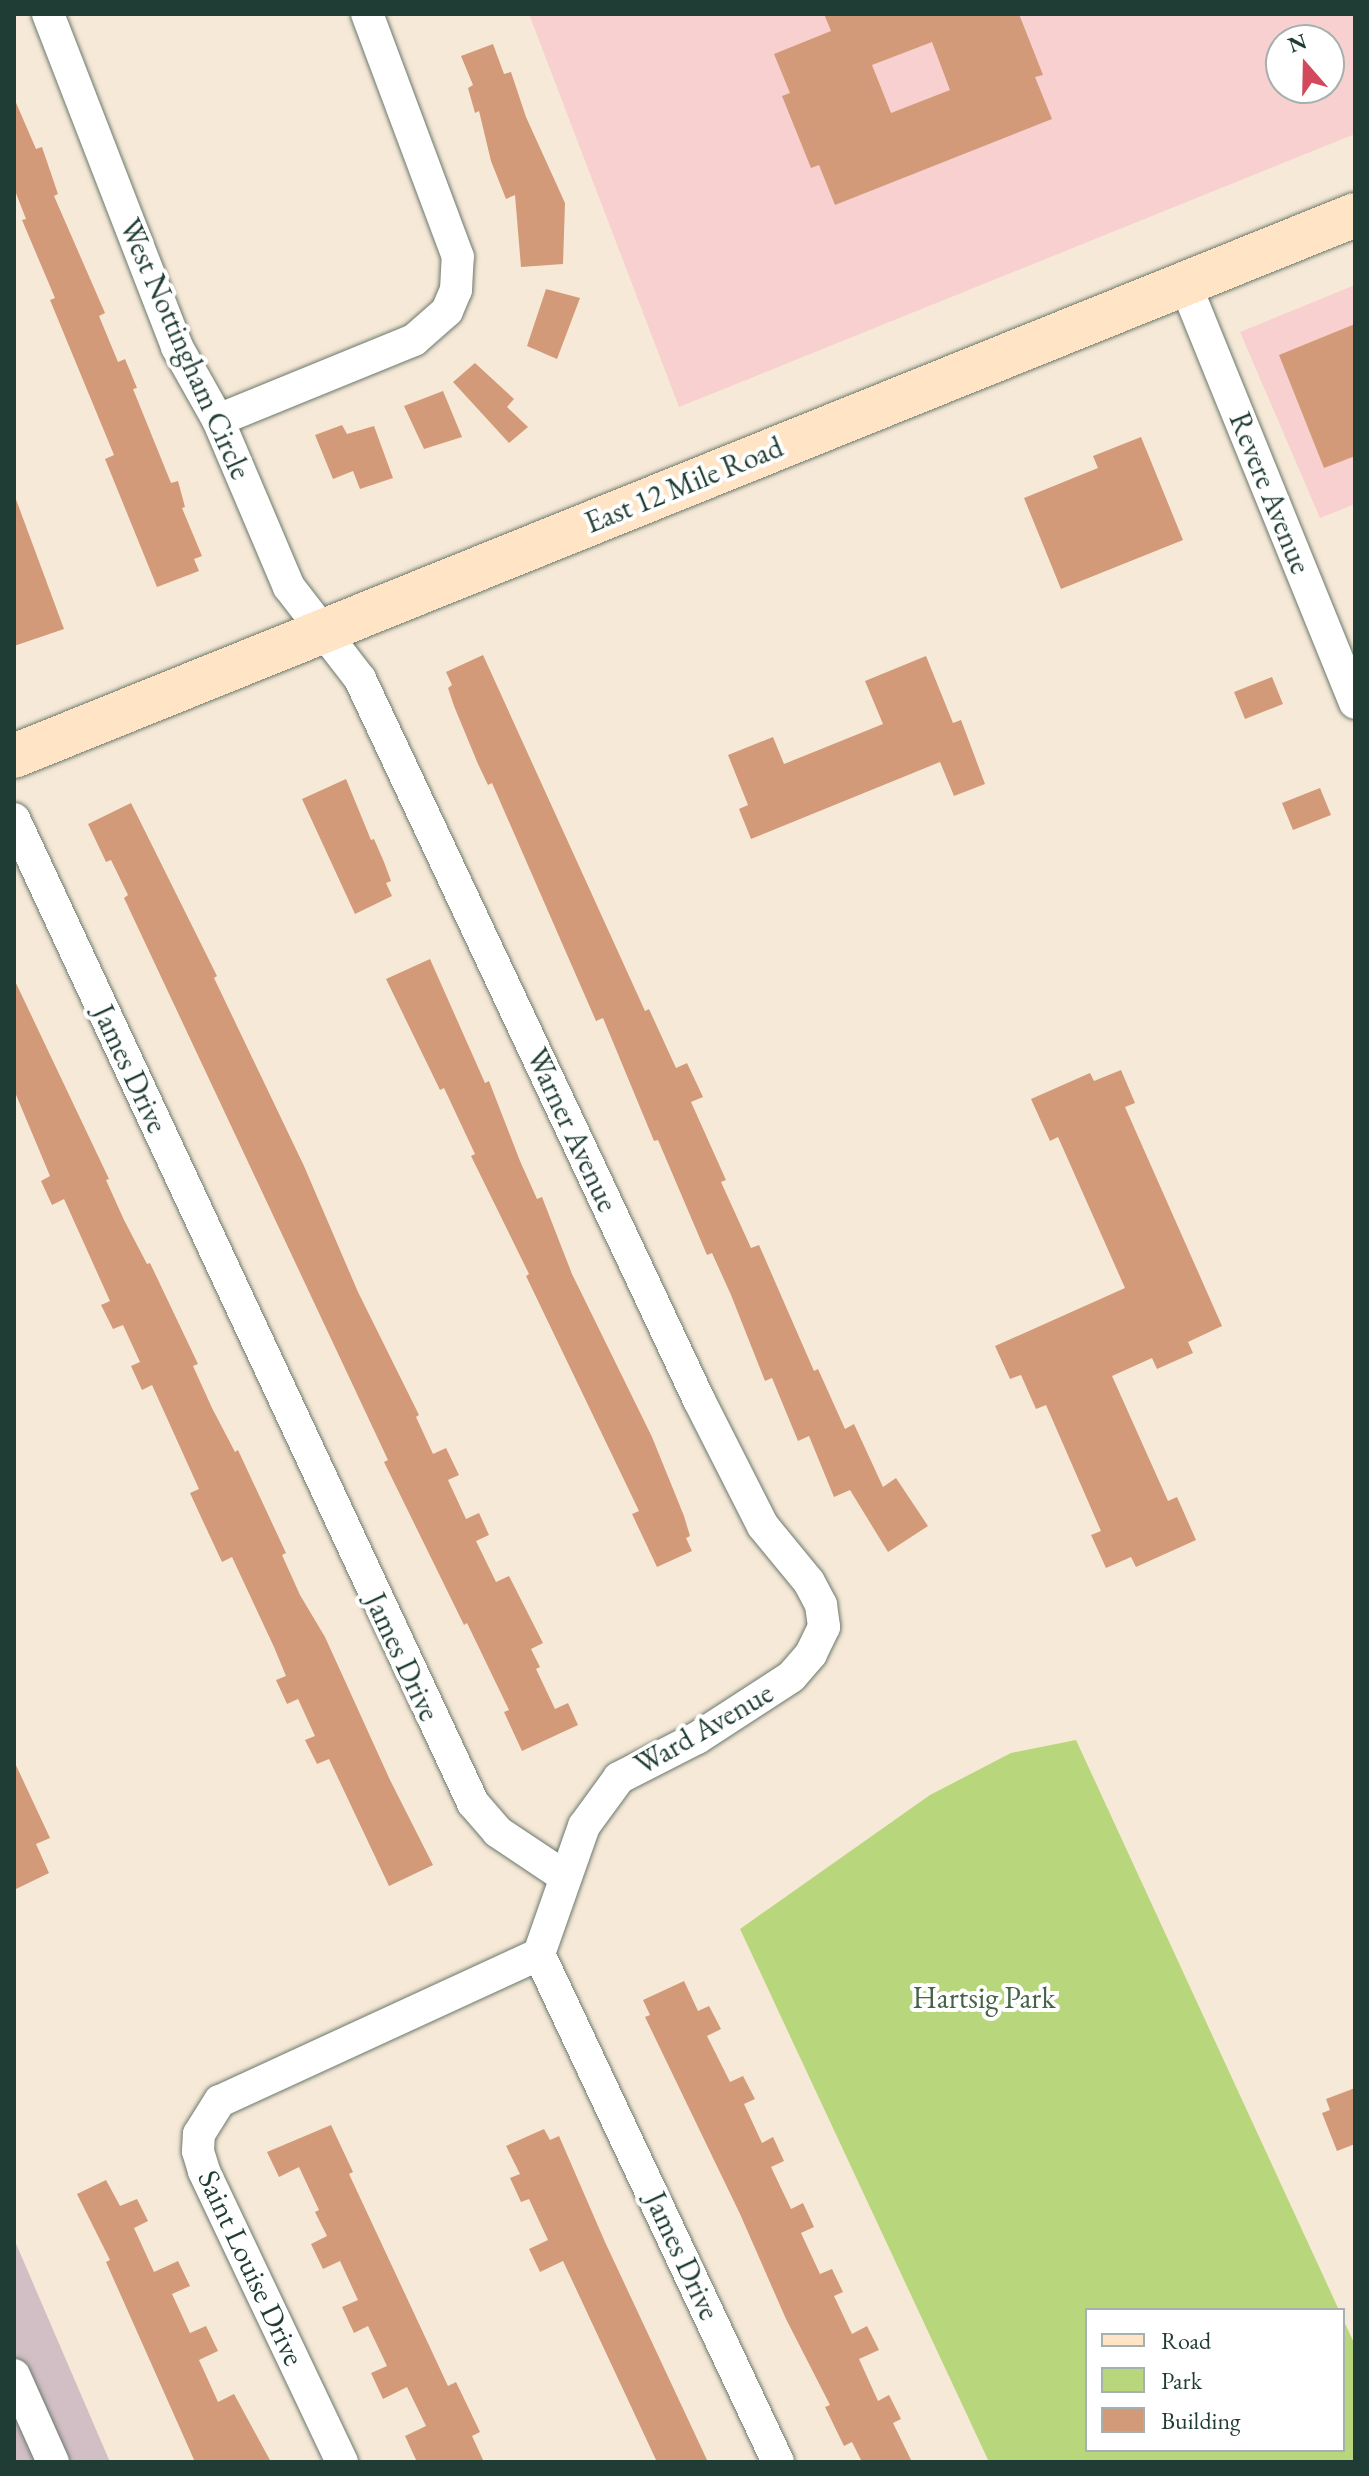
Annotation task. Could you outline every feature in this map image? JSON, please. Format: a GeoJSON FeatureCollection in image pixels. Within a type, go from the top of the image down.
{"type":"FeatureCollection","features":[{"type":"Feature","properties":{"kind":"main road","name":"East 12 Mile Road"},"geometry":{"type":"LineString","coordinates":[[14,756],[1355,215]]}},
{"type":"Feature","properties":{"kind":"street","name":"West Nottingham Circle"},"geometry":{"type":"LineString","coordinates":[[48,14],[177,347],[218,420],[289,587],[323,631]]}},
{"type":"Feature","properties":{"kind":"street"},"geometry":{"type":"LineString","coordinates":[[218,420],[414,340],[447,311],[456,290],[458,257],[367,14]]}},
{"type":"Feature","properties":{"kind":"street","name":"Revere Avenue"},"geometry":{"type":"LineString","coordinates":[[1185,284],[1355,703]]}},
{"type":"Feature","properties":{"kind":"street","name":"Warner Avenue"},"geometry":{"type":"LineString","coordinates":[[323,631],[360,679],[699,1400],[763,1526],[809,1582],[821,1605],[824,1627]]}},
{"type":"Feature","properties":{"kind":"street","name":"James Drive"},"geometry":{"type":"LineString","coordinates":[[14,819],[473,1803],[498,1832],[564,1876]]}},
{"type":"Feature","properties":{"kind":"street","name":"Ward Avenue"},"geometry":{"type":"LineString","coordinates":[[564,1876],[584,1826],[619,1778],[697,1738],[791,1677],[811,1654],[824,1627]]}},
{"type":"Feature","properties":{"kind":"street"},"geometry":{"type":"LineString","coordinates":[[539,1954],[564,1876]]}},
{"type":"Feature","properties":{"kind":"street","name":"James Drive"},"geometry":{"type":"LineString","coordinates":[[539,1954],[778,2462]]}},
{"type":"Feature","properties":{"kind":"street","name":"Saint Louise Drive"},"geometry":{"type":"LineString","coordinates":[[342,2462],[204,2171],[198,2151],[199,2134],[220,2101],[539,1954]]}},
{"type":"Feature","properties":{"kind":"street"},"geometry":{"type":"LineString","coordinates":[[14,2376],[52,2462]]}},
{"type":"Feature","properties":{"kind":"shaded area"},"geometry":{"type":"Polygon","coordinates":[[[529,14],[1355,14],[1355,134],[679,407],[529,14]]]}},
{"type":"Feature","properties":{"kind":"shaded area"},"geometry":{"type":"Polygon","coordinates":[[[1355,285],[1355,504],[1320,518],[1240,332],[1355,285]]]}},
{"type":"Feature","properties":{"kind":"shaded area"},"geometry":{"type":"Polygon","coordinates":[[[14,2239],[110,2462],[14,2462],[14,2239]]]}},
{"type":"Feature","properties":{"kind":"green space","name":"Hartsig Park"},"geometry":{"type":"Polygon","coordinates":[[[1076,1740],[1338,2308],[1085,2308],[1085,2452],[1345,2452],[1345,2323],[1355,2345],[1355,2462],[989,2462],[740,1929],[930,1795],[1011,1753],[1076,1740]]]}},
{"type":"Feature","properties":{"kind":"building"},"geometry":{"type":"Polygon","coordinates":[[[824,14],[1019,14],[1043,75],[1035,77],[1052,119],[835,205],[819,165],[811,168],[782,96],[790,93],[774,54],[831,31],[824,14]],[[932,42],[872,65],[891,113],[950,90],[932,42]]]}},
{"type":"Feature","properties":{"kind":"building"},"geometry":{"type":"Polygon","coordinates":[[[493,44],[504,74],[511,72],[526,117],[565,203],[563,264],[521,267],[515,195],[506,199],[491,161],[479,111],[475,113],[468,88],[473,85],[461,56],[493,44]]]}},
{"type":"Feature","properties":{"kind":"building"},"geometry":{"type":"Polygon","coordinates":[[[14,98],[36,149],[42,147],[58,194],[54,196],[105,313],[99,316],[118,362],[125,359],[137,388],[133,389],[171,483],[178,481],[185,507],[182,508],[202,556],[194,559],[199,571],[157,587],[105,459],[114,455],[50,300],[55,298],[22,220],[26,219],[14,188],[14,98]]]}},
{"type":"Feature","properties":{"kind":"building"},"geometry":{"type":"Polygon","coordinates":[[[546,289],[580,298],[557,359],[527,346],[546,289]]]}},
{"type":"Feature","properties":{"kind":"building"},"geometry":{"type":"Polygon","coordinates":[[[1355,324],[1355,456],[1324,468],[1279,355],[1355,324]]]}},
{"type":"Feature","properties":{"kind":"building"},"geometry":{"type":"Polygon","coordinates":[[[475,363],[514,399],[507,407],[528,427],[509,443],[453,382],[475,363]]]}},
{"type":"Feature","properties":{"kind":"building"},"geometry":{"type":"Polygon","coordinates":[[[443,391],[462,437],[424,449],[404,406],[443,391]]]}},
{"type":"Feature","properties":{"kind":"building"},"geometry":{"type":"Polygon","coordinates":[[[342,425],[347,434],[374,426],[393,478],[360,489],[353,471],[333,479],[315,435],[342,425]]]}},
{"type":"Feature","properties":{"kind":"building"},"geometry":{"type":"Polygon","coordinates":[[[1141,437],[1183,540],[1061,589],[1024,498],[1098,468],[1093,456],[1141,437]]]}},
{"type":"Feature","properties":{"kind":"building"},"geometry":{"type":"Polygon","coordinates":[[[14,494],[64,629],[14,646],[14,494]]]}},
{"type":"Feature","properties":{"kind":"building"},"geometry":{"type":"Polygon","coordinates":[[[483,655],[645,1011],[649,1009],[676,1068],[687,1063],[703,1097],[691,1102],[726,1180],[721,1182],[751,1248],[759,1245],[814,1371],[818,1369],[845,1429],[854,1424],[883,1487],[896,1478],[928,1526],[888,1552],[850,1490],[834,1497],[809,1436],[798,1441],[772,1378],[765,1381],[731,1295],[712,1253],[707,1255],[658,1140],[654,1141],[603,1018],[596,1021],[492,783],[488,785],[478,764],[454,706],[448,688],[452,685],[446,672],[483,655]]]}},
{"type":"Feature","properties":{"kind":"building"},"geometry":{"type":"Polygon","coordinates":[[[926,656],[953,723],[961,720],[985,784],[954,796],[940,762],[751,839],[739,809],[748,805],[728,755],[773,737],[784,764],[883,724],[865,681],[926,656]]]}},
{"type":"Feature","properties":{"kind":"building"},"geometry":{"type":"Polygon","coordinates":[[[1272,677],[1283,704],[1245,719],[1234,692],[1272,677]]]}},
{"type":"Feature","properties":{"kind":"building"},"geometry":{"type":"Polygon","coordinates":[[[346,779],[371,840],[374,839],[384,862],[391,881],[386,883],[392,896],[355,914],[302,799],[346,779]]]}},
{"type":"Feature","properties":{"kind":"building"},"geometry":{"type":"Polygon","coordinates":[[[1320,788],[1331,815],[1293,830],[1282,803],[1320,788]]]}},
{"type":"Feature","properties":{"kind":"building"},"geometry":{"type":"Polygon","coordinates":[[[131,803],[217,976],[214,978],[304,1166],[358,1292],[419,1415],[416,1417],[433,1454],[446,1448],[459,1475],[448,1480],[466,1519],[479,1513],[489,1535],[476,1541],[496,1582],[509,1576],[543,1643],[531,1649],[540,1667],[536,1669],[555,1709],[568,1703],[578,1725],[522,1751],[504,1712],[509,1710],[384,1462],[388,1460],[124,898],[128,895],[111,860],[106,862],[88,824],[131,803]]]}},
{"type":"Feature","properties":{"kind":"building"},"geometry":{"type":"Polygon","coordinates":[[[430,959],[485,1083],[489,1081],[537,1199],[542,1197],[572,1274],[652,1437],[684,1516],[690,1536],[686,1538],[692,1551],[657,1567],[632,1514],[639,1511],[526,1276],[529,1274],[471,1156],[475,1154],[386,979],[430,959]]]}},
{"type":"Feature","properties":{"kind":"building"},"geometry":{"type":"Polygon","coordinates":[[[14,979],[109,1179],[106,1180],[124,1220],[147,1264],[150,1263],[198,1364],[193,1366],[212,1408],[235,1452],[238,1450],[286,1553],[282,1555],[300,1595],[325,1637],[390,1780],[433,1865],[389,1886],[329,1759],[317,1764],[305,1740],[315,1736],[298,1699],[287,1704],[276,1680],[286,1676],[274,1647],[232,1557],[222,1562],[190,1493],[199,1489],[152,1385],[142,1390],[131,1366],[140,1362],[123,1325],[113,1329],[101,1305],[110,1301],[64,1199],[52,1205],[41,1181],[50,1176],[14,1090],[14,979]]]}},
{"type":"Feature","properties":{"kind":"building"},"geometry":{"type":"Polygon","coordinates":[[[1121,1070],[1135,1103],[1125,1107],[1222,1326],[1188,1342],[1193,1353],[1157,1369],[1152,1358],[1112,1376],[1168,1501],[1177,1497],[1196,1540],[1136,1567],[1131,1557],[1106,1568],[1091,1535],[1101,1531],[1046,1405],[1036,1409],[1021,1375],[1010,1379],[995,1346],[1125,1288],[1058,1137],[1050,1141],[1031,1099],[1090,1073],[1094,1081],[1121,1070]]]}},
{"type":"Feature","properties":{"kind":"building"},"geometry":{"type":"Polygon","coordinates":[[[14,1761],[50,1838],[36,1844],[49,1873],[14,1890],[14,1761]]]}},
{"type":"Feature","properties":{"kind":"building"},"geometry":{"type":"Polygon","coordinates":[[[684,1981],[698,2011],[709,2006],[721,2029],[707,2036],[730,2082],[743,2076],[755,2099],[744,2104],[762,2143],[773,2137],[784,2161],[771,2167],[791,2209],[803,2203],[814,2227],[801,2233],[820,2274],[832,2269],[843,2292],[834,2296],[852,2334],[867,2326],[879,2350],[859,2359],[878,2401],[889,2395],[901,2419],[893,2423],[912,2462],[862,2462],[852,2442],[844,2446],[825,2407],[830,2405],[786,2319],[740,2214],[645,2017],[650,2015],[643,2000],[684,1981]]]}},
{"type":"Feature","properties":{"kind":"building"},"geometry":{"type":"Polygon","coordinates":[[[1355,2088],[1355,2144],[1337,2151],[1322,2113],[1330,2110],[1326,2099],[1355,2088]]]}},
{"type":"Feature","properties":{"kind":"building"},"geometry":{"type":"Polygon","coordinates":[[[331,2125],[353,2172],[349,2174],[448,2386],[456,2382],[480,2432],[472,2436],[484,2462],[417,2462],[405,2436],[426,2426],[407,2387],[383,2399],[371,2373],[387,2366],[368,2326],[354,2333],[342,2307],[358,2300],[340,2261],[323,2269],[311,2244],[327,2236],[299,2167],[279,2177],[267,2152],[331,2125]]]}},
{"type":"Feature","properties":{"kind":"building"},"geometry":{"type":"Polygon","coordinates":[[[544,2129],[550,2140],[559,2136],[708,2462],[657,2462],[563,2261],[540,2272],[529,2249],[548,2240],[529,2199],[521,2202],[510,2178],[520,2174],[506,2146],[544,2129]]]}},
{"type":"Feature","properties":{"kind":"building"},"geometry":{"type":"Polygon","coordinates":[[[106,2180],[120,2206],[137,2199],[148,2221],[134,2228],[154,2272],[178,2261],[190,2286],[172,2294],[190,2333],[206,2326],[218,2351],[199,2360],[218,2402],[234,2394],[271,2462],[195,2462],[106,2262],[110,2260],[77,2194],[106,2180]]]}}]}
